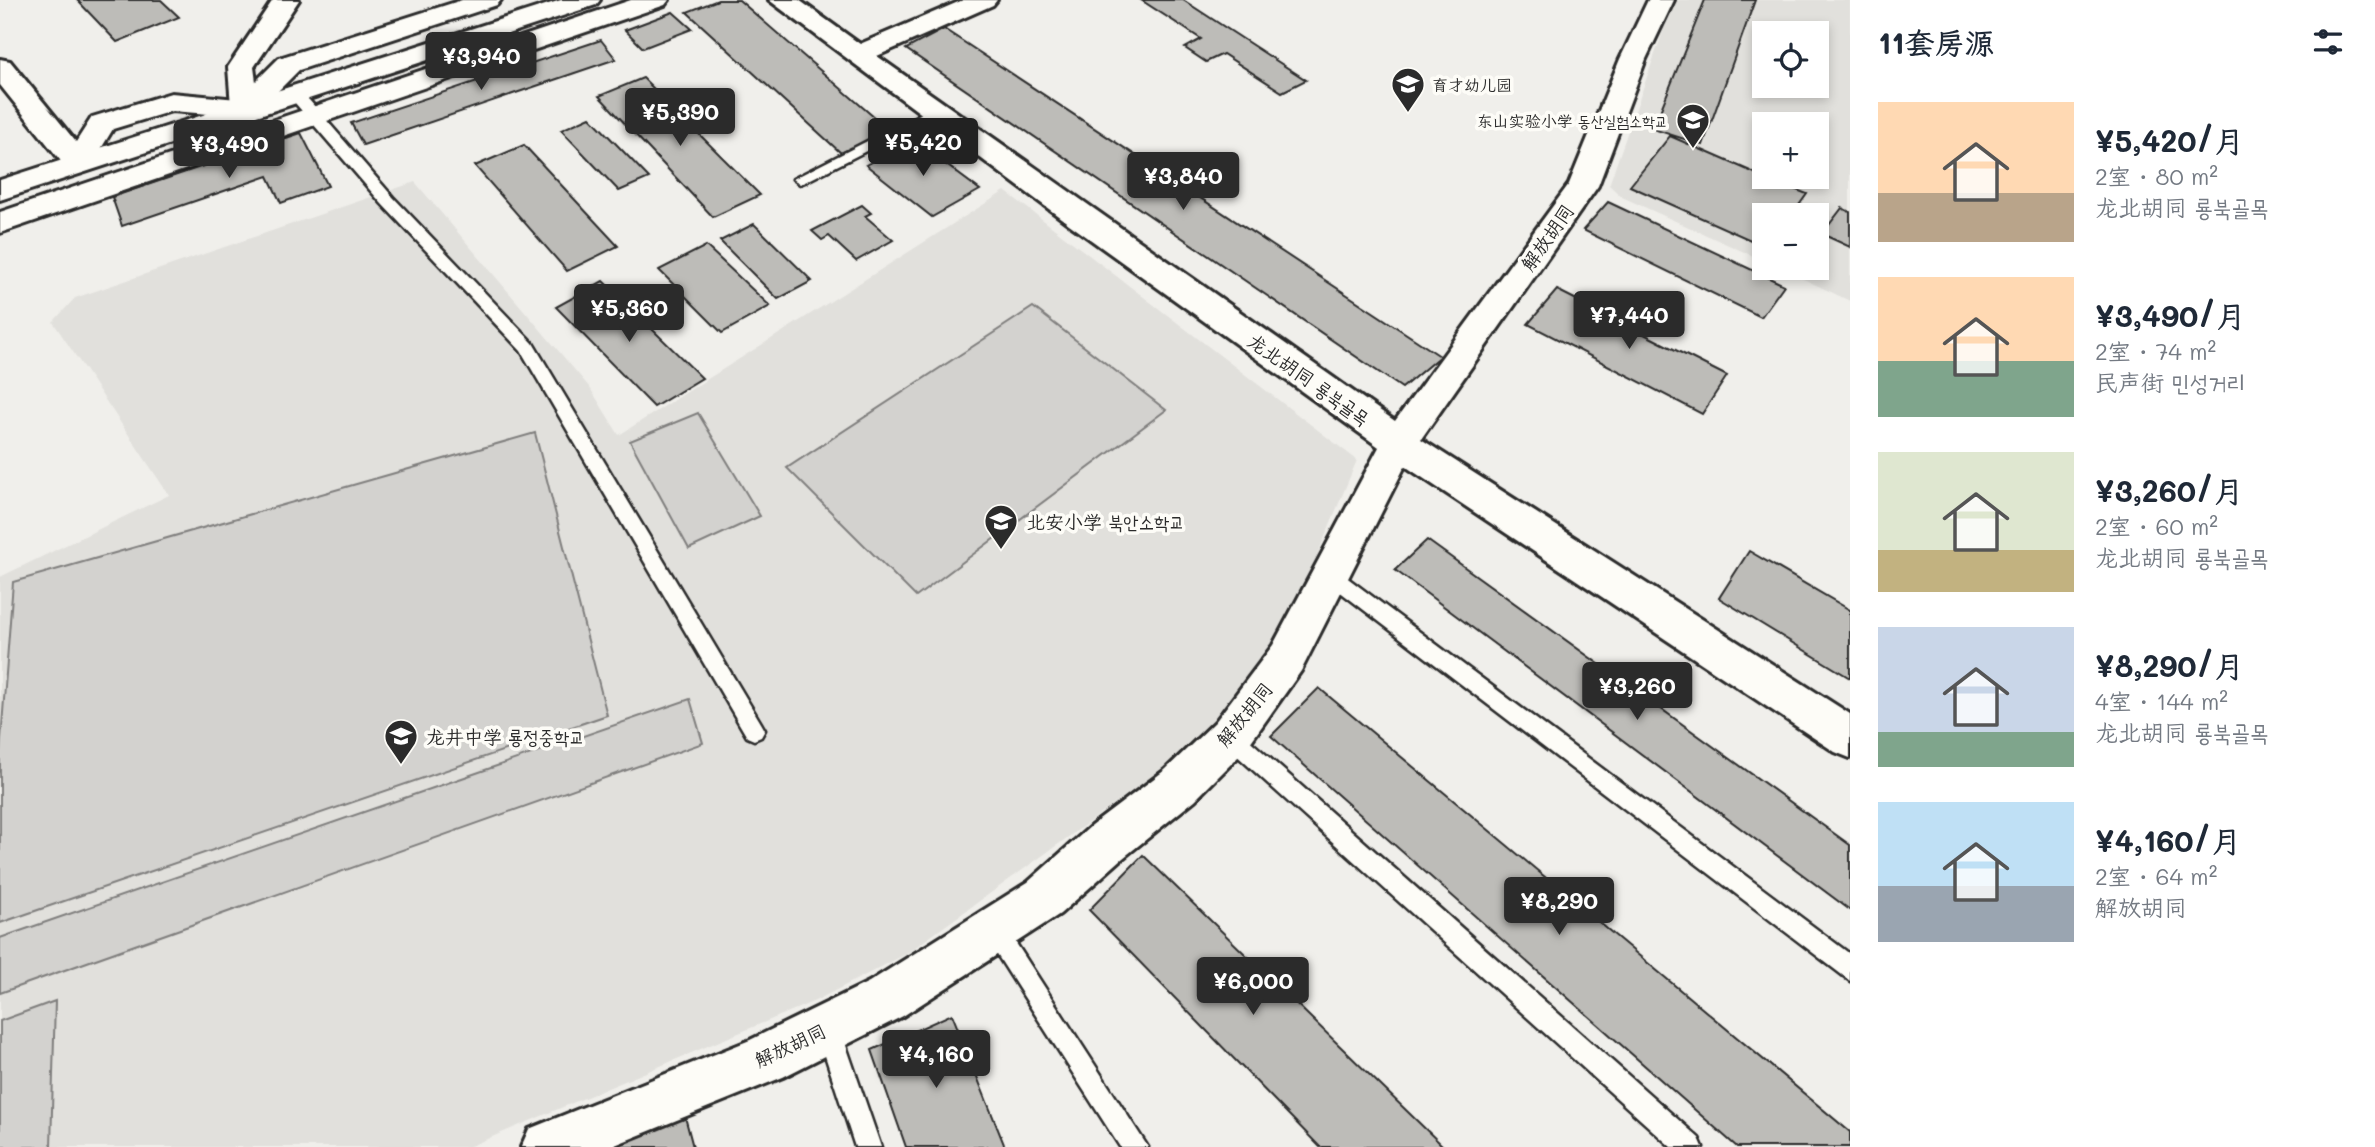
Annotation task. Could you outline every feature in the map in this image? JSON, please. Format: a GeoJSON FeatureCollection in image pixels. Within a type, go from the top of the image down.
{"type":"FeatureCollection","features":[{"type":"Feature","properties":{"kind":"street"},"geometry":{"type":"LineString","coordinates":[[245,108],[241,67],[286,0]]}},
{"type":"Feature","properties":{"kind":"street"},"geometry":{"type":"LineString","coordinates":[[245,108],[289,64],[488,0]]}},
{"type":"Feature","properties":{"kind":"street"},"geometry":{"type":"LineString","coordinates":[[0,190],[245,108],[582,9],[656,0]]}},
{"type":"Feature","properties":{"kind":"street","name":"龙北胡同 룡북골목"},"geometry":{"type":"LineString","coordinates":[[782,0],[1399,443],[1850,738]]}},
{"type":"Feature","properties":{"kind":"street"},"geometry":{"type":"LineString","coordinates":[[858,55],[984,0]]}},
{"type":"Feature","properties":{"kind":"street","name":"解放胡同"},"geometry":{"type":"LineString","coordinates":[[547,1147],[765,1059],[886,999],[1044,898],[1108,842],[1180,785],[1230,736],[1287,658],[1399,443],[1583,186],[1633,59],[1661,0]]}},
{"type":"Feature","properties":{"kind":"street"},"geometry":{"type":"LineString","coordinates":[[0,223],[317,115],[582,9]]}},
{"type":"Feature","properties":{"kind":"street"},"geometry":{"type":"LineString","coordinates":[[0,67],[78,163]]}},
{"type":"Feature","properties":{"kind":"lane"},"geometry":{"type":"LineString","coordinates":[[294,93],[317,115],[367,178],[500,315],[527,347],[754,730]]}},
{"type":"Feature","properties":{"kind":"lane"},"geometry":{"type":"LineString","coordinates":[[800,179],[934,111]]}},
{"type":"Feature","properties":{"kind":"lane"},"geometry":{"type":"LineString","coordinates":[[1332,575],[1850,969]]}},
{"type":"Feature","properties":{"kind":"lane"},"geometry":{"type":"LineString","coordinates":[[1230,736],[1690,1147]]}},
{"type":"Feature","properties":{"kind":"lane"},"geometry":{"type":"LineString","coordinates":[[995,931],[1135,1147]]}},
{"type":"Feature","properties":{"kind":"lane"},"geometry":{"type":"LineString","coordinates":[[828,1028],[868,1147]]}},
{"type":"Feature","properties":{"kind":"shaded area","name":"东山实验小学 동산실험소학교"},"geometry":{"type":"Polygon","coordinates":[[[1674,0],[1850,0],[1850,301],[1805,280],[1829,280],[1829,203],[1752,203],[1752,256],[1622,197],[1609,185],[1674,0]]]}},
{"type":"Feature","properties":{"kind":"shaded area","name":"龙井中学 룡정중학교"},"geometry":{"type":"Polygon","coordinates":[[[415,182],[590,388],[619,435],[1005,191],[1357,460],[1281,642],[1249,688],[1193,747],[906,954],[815,1001],[468,1147],[0,1147],[0,577],[169,495],[53,322],[75,298],[415,182]]]}},
{"type":"Feature","properties":{"kind":"shaded area"},"geometry":{"type":"Polygon","coordinates":[[[1033,307],[1166,410],[916,597],[787,468],[1033,307]]]}},
{"type":"Feature","properties":{"kind":"shaded area"},"geometry":{"type":"Polygon","coordinates":[[[698,413],[760,516],[689,549],[630,441],[698,413]]]}},
{"type":"Feature","properties":{"kind":"shaded area"},"geometry":{"type":"Polygon","coordinates":[[[535,433],[607,715],[0,923],[0,752],[13,582],[535,433]]]}},
{"type":"Feature","properties":{"kind":"shaded area"},"geometry":{"type":"Polygon","coordinates":[[[690,699],[703,743],[0,993],[0,938],[690,699]]]}},
{"type":"Feature","properties":{"kind":"shaded area"},"geometry":{"type":"Polygon","coordinates":[[[55,1001],[51,1147],[0,1147],[0,1021],[55,1001]]]}},
{"type":"Feature","properties":{"kind":"building"},"geometry":{"type":"Polygon","coordinates":[[[77,0],[161,0],[179,17],[117,42],[77,0]]]}},
{"type":"Feature","properties":{"kind":"building"},"geometry":{"type":"Polygon","coordinates":[[[718,0],[739,0],[890,131],[841,153],[687,12],[718,0]]]}},
{"type":"Feature","properties":{"kind":"building"},"geometry":{"type":"Polygon","coordinates":[[[1141,0],[1183,0],[1306,80],[1282,92],[1223,54],[1206,62],[1185,48],[1201,39],[1141,0]]]}},
{"type":"Feature","properties":{"kind":"building"},"geometry":{"type":"Polygon","coordinates":[[[1705,0],[1755,0],[1703,145],[1653,129],[1705,0]]]}},
{"type":"Feature","properties":{"kind":"building"},"geometry":{"type":"Polygon","coordinates":[[[673,12],[692,29],[643,48],[625,30],[673,12]]]}},
{"type":"Feature","properties":{"kind":"building"},"geometry":{"type":"Polygon","coordinates":[[[944,29],[1440,356],[1402,388],[906,49],[944,29]]]}},
{"type":"Feature","properties":{"kind":"building"},"geometry":{"type":"Polygon","coordinates":[[[601,40],[616,59],[363,145],[351,123],[601,40]]]}},
{"type":"Feature","properties":{"kind":"building"},"geometry":{"type":"Polygon","coordinates":[[[643,78],[760,195],[713,217],[599,96],[643,78]]]}},
{"type":"Feature","properties":{"kind":"building"},"geometry":{"type":"Polygon","coordinates":[[[590,117],[649,178],[619,191],[561,130],[590,117]]]}},
{"type":"Feature","properties":{"kind":"building"},"geometry":{"type":"Polygon","coordinates":[[[301,133],[328,186],[281,203],[268,176],[122,226],[112,197],[301,133]]]}},
{"type":"Feature","properties":{"kind":"building"},"geometry":{"type":"Polygon","coordinates":[[[1670,136],[1752,172],[1752,189],[1794,189],[1807,194],[1801,203],[1752,203],[1752,241],[1630,186],[1670,136]]]}},
{"type":"Feature","properties":{"kind":"building"},"geometry":{"type":"Polygon","coordinates":[[[913,140],[980,190],[932,217],[866,165],[913,140]]]}},
{"type":"Feature","properties":{"kind":"building"},"geometry":{"type":"Polygon","coordinates":[[[524,145],[618,246],[567,271],[475,166],[524,145]]]}},
{"type":"Feature","properties":{"kind":"building"},"geometry":{"type":"Polygon","coordinates":[[[1608,202],[1752,270],[1752,280],[1773,280],[1784,285],[1761,317],[1583,230],[1608,202]]]}},
{"type":"Feature","properties":{"kind":"building"},"geometry":{"type":"Polygon","coordinates":[[[862,205],[871,213],[865,216],[893,240],[856,261],[829,236],[822,240],[812,231],[862,205]]]}},
{"type":"Feature","properties":{"kind":"building"},"geometry":{"type":"Polygon","coordinates":[[[1842,208],[1850,212],[1850,247],[1829,237],[1829,225],[1842,208]]]}},
{"type":"Feature","properties":{"kind":"building"},"geometry":{"type":"Polygon","coordinates":[[[754,224],[812,281],[778,299],[720,241],[754,224]]]}},
{"type":"Feature","properties":{"kind":"building"},"geometry":{"type":"Polygon","coordinates":[[[706,246],[770,306],[722,333],[659,270],[706,246]]]}},
{"type":"Feature","properties":{"kind":"building"},"geometry":{"type":"Polygon","coordinates":[[[603,281],[702,378],[654,407],[556,307],[603,281]]]}},
{"type":"Feature","properties":{"kind":"building"},"geometry":{"type":"Polygon","coordinates":[[[1557,290],[1727,376],[1702,414],[1528,324],[1557,290]]]}},
{"type":"Feature","properties":{"kind":"building"},"geometry":{"type":"Polygon","coordinates":[[[1427,540],[1850,845],[1850,910],[1395,570],[1427,540]]]}},
{"type":"Feature","properties":{"kind":"building"},"geometry":{"type":"Polygon","coordinates":[[[1749,551],[1850,610],[1850,678],[1719,598],[1749,551]]]}},
{"type":"Feature","properties":{"kind":"building"},"geometry":{"type":"Polygon","coordinates":[[[1319,688],[1850,1132],[1850,1147],[1737,1147],[1271,736],[1319,688]]]}},
{"type":"Feature","properties":{"kind":"building"},"geometry":{"type":"Polygon","coordinates":[[[1143,855],[1444,1147],[1320,1147],[1089,910],[1143,855]]]}},
{"type":"Feature","properties":{"kind":"building"},"geometry":{"type":"Polygon","coordinates":[[[952,1014],[1005,1147],[906,1147],[872,1050],[952,1014]]]}},
{"type":"Feature","properties":{"kind":"building"},"geometry":{"type":"Polygon","coordinates":[[[684,1113],[693,1147],[606,1147],[684,1113]]]}},
{"type":"Feature","properties":{"kind":"place","name":"育才幼儿园"},"geometry":{"type":"Point","coordinates":[1408,114]}},
{"type":"Feature","properties":{"kind":"place","name":"东山实验小学 동산실험소학교"},"geometry":{"type":"Point","coordinates":[1693,150]}},
{"type":"Feature","properties":{"kind":"place","name":"北安小学 북안소학교"},"geometry":{"type":"Point","coordinates":[1001,551]}},
{"type":"Feature","properties":{"kind":"place","name":"龙井中学 룡정중학교"},"geometry":{"type":"Point","coordinates":[401,766]}}]}
